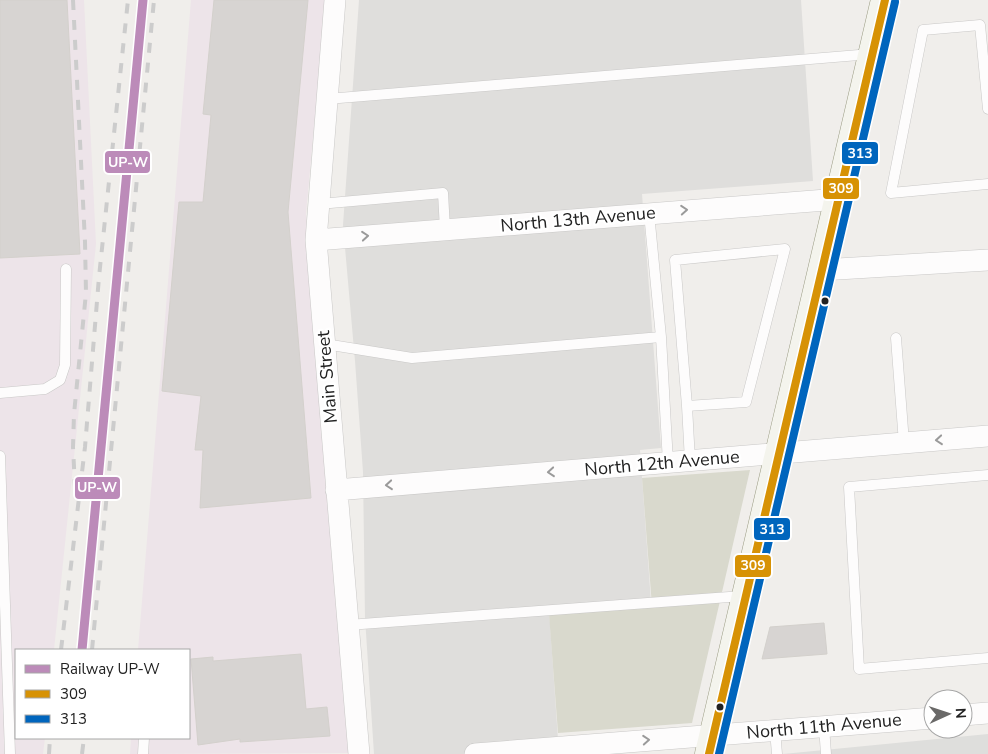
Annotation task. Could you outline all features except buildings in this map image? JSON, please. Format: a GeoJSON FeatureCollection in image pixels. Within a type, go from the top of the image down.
{"type":"FeatureCollection","features":[{"type":"Feature","properties":{"kind":"main road"},"geometry":{"type":"LineString","coordinates":[[711,745],[885,0]]}},
{"type":"Feature","properties":{"kind":"street","name":"Main Street"},"geometry":{"type":"LineString","coordinates":[[335,0],[316,240],[359,754]]}},
{"type":"Feature","properties":{"kind":"street","name":"North 13th Avenue"},"geometry":{"type":"LineString","coordinates":[[316,240],[839,199]]}},
{"type":"Feature","properties":{"kind":"street"},"geometry":{"type":"LineString","coordinates":[[821,270],[988,260]]}},
{"type":"Feature","properties":{"kind":"street","name":"North 12th Avenue"},"geometry":{"type":"LineString","coordinates":[[336,490],[988,436]]}},
{"type":"Feature","properties":{"kind":"street"},"geometry":{"type":"LineString","coordinates":[[973,714],[988,713]]}},
{"type":"Feature","properties":{"kind":"street","name":"North 11th Avenue"},"geometry":{"type":"LineString","coordinates":[[476,754],[711,745],[775,730],[923,719]]}},
{"type":"Feature","properties":{"kind":"lane"},"geometry":{"type":"LineString","coordinates":[[988,109],[980,25],[924,30],[891,193],[988,184]]}},
{"type":"Feature","properties":{"kind":"lane"},"geometry":{"type":"LineString","coordinates":[[327,99],[872,54]]}},
{"type":"Feature","properties":{"kind":"lane"},"geometry":{"type":"LineString","coordinates":[[319,204],[443,193],[445,229]]}},
{"type":"Feature","properties":{"kind":"lane"},"geometry":{"type":"LineString","coordinates":[[649,213],[661,337],[668,463]]}},
{"type":"Feature","properties":{"kind":"lane"},"geometry":{"type":"LineString","coordinates":[[687,406],[746,402],[786,249],[675,260],[690,461]]}},
{"type":"Feature","properties":{"kind":"lane"},"geometry":{"type":"LineString","coordinates":[[0,393],[45,389],[60,380],[65,365],[66,268]]}},
{"type":"Feature","properties":{"kind":"lane"},"geometry":{"type":"LineString","coordinates":[[325,344],[412,358],[661,337]]}},
{"type":"Feature","properties":{"kind":"lane"},"geometry":{"type":"LineString","coordinates":[[896,338],[904,443]]}},
{"type":"Feature","properties":{"kind":"lane"},"geometry":{"type":"LineString","coordinates":[[0,456],[10,754]]}},
{"type":"Feature","properties":{"kind":"lane"},"geometry":{"type":"LineString","coordinates":[[988,476],[848,487],[859,669],[988,658]]}},
{"type":"Feature","properties":{"kind":"lane"},"geometry":{"type":"LineString","coordinates":[[348,625],[746,596]]}},
{"type":"Feature","properties":{"kind":"lane"},"geometry":{"type":"LineString","coordinates":[[824,726],[826,754]]}},
{"type":"Feature","properties":{"kind":"lane"},"geometry":{"type":"LineString","coordinates":[[775,730],[777,754]]}},
{"type":"Feature","properties":{"kind":"lane"},"geometry":{"type":"LineString","coordinates":[[143,754],[144,739]]}},
{"type":"Feature","properties":{"kind":"shaded area"},"geometry":{"type":"Polygon","coordinates":[[[0,0],[84,0],[96,244],[54,649],[15,649],[15,739],[45,739],[43,754],[0,754],[0,0]]]}},
{"type":"Feature","properties":{"kind":"shaded area"},"geometry":{"type":"Polygon","coordinates":[[[191,0],[326,0],[306,213],[351,753],[130,754],[131,739],[190,739],[190,649],[138,649],[191,0]]]}},
{"type":"Feature","properties":{"kind":"shaded area"},"geometry":{"type":"Polygon","coordinates":[[[359,0],[801,0],[813,181],[642,194],[661,448],[640,450],[651,602],[549,609],[559,754],[374,754],[365,618],[363,472],[343,225],[359,0]]]}},
{"type":"Feature","properties":{"kind":"shaded area"},"geometry":{"type":"Polygon","coordinates":[[[750,470],[692,723],[558,733],[549,614],[652,606],[642,478],[750,470]]]}},
{"type":"Feature","properties":{"kind":"shaded area"},"geometry":{"type":"Polygon","coordinates":[[[988,734],[988,754],[783,754],[937,739],[973,739],[973,735],[988,734]]]}},
{"type":"Feature","properties":{"kind":"railway"},"geometry":{"type":"LineString","coordinates":[[73,0],[86,293],[74,414],[75,487]]}},
{"type":"Feature","properties":{"kind":"railway"},"geometry":{"type":"LineString","coordinates":[[61,649],[85,447],[99,277],[128,0]]}},
{"type":"Feature","properties":{"kind":"railway"},"geometry":{"type":"LineString","coordinates":[[92,649],[154,0]]}},
{"type":"Feature","properties":{"kind":"railway"},"geometry":{"type":"LineString","coordinates":[[49,754],[50,739]]}},
{"type":"Feature","properties":{"kind":"railway"},"geometry":{"type":"LineString","coordinates":[[82,754],[84,739]]}},
{"type":"Feature","properties":{"kind":"rail line","name":"UP-W"},"geometry":{"type":"LineString","coordinates":[[82,649],[143,0]]}},
{"type":"Feature","properties":{"kind":"transit line","name":"309"},"geometry":{"type":"LineString","coordinates":[[709,754],[885,0]]}},
{"type":"Feature","properties":{"kind":"transit line","name":"313"},"geometry":{"type":"LineString","coordinates":[[719,754],[895,2]]}}]}
